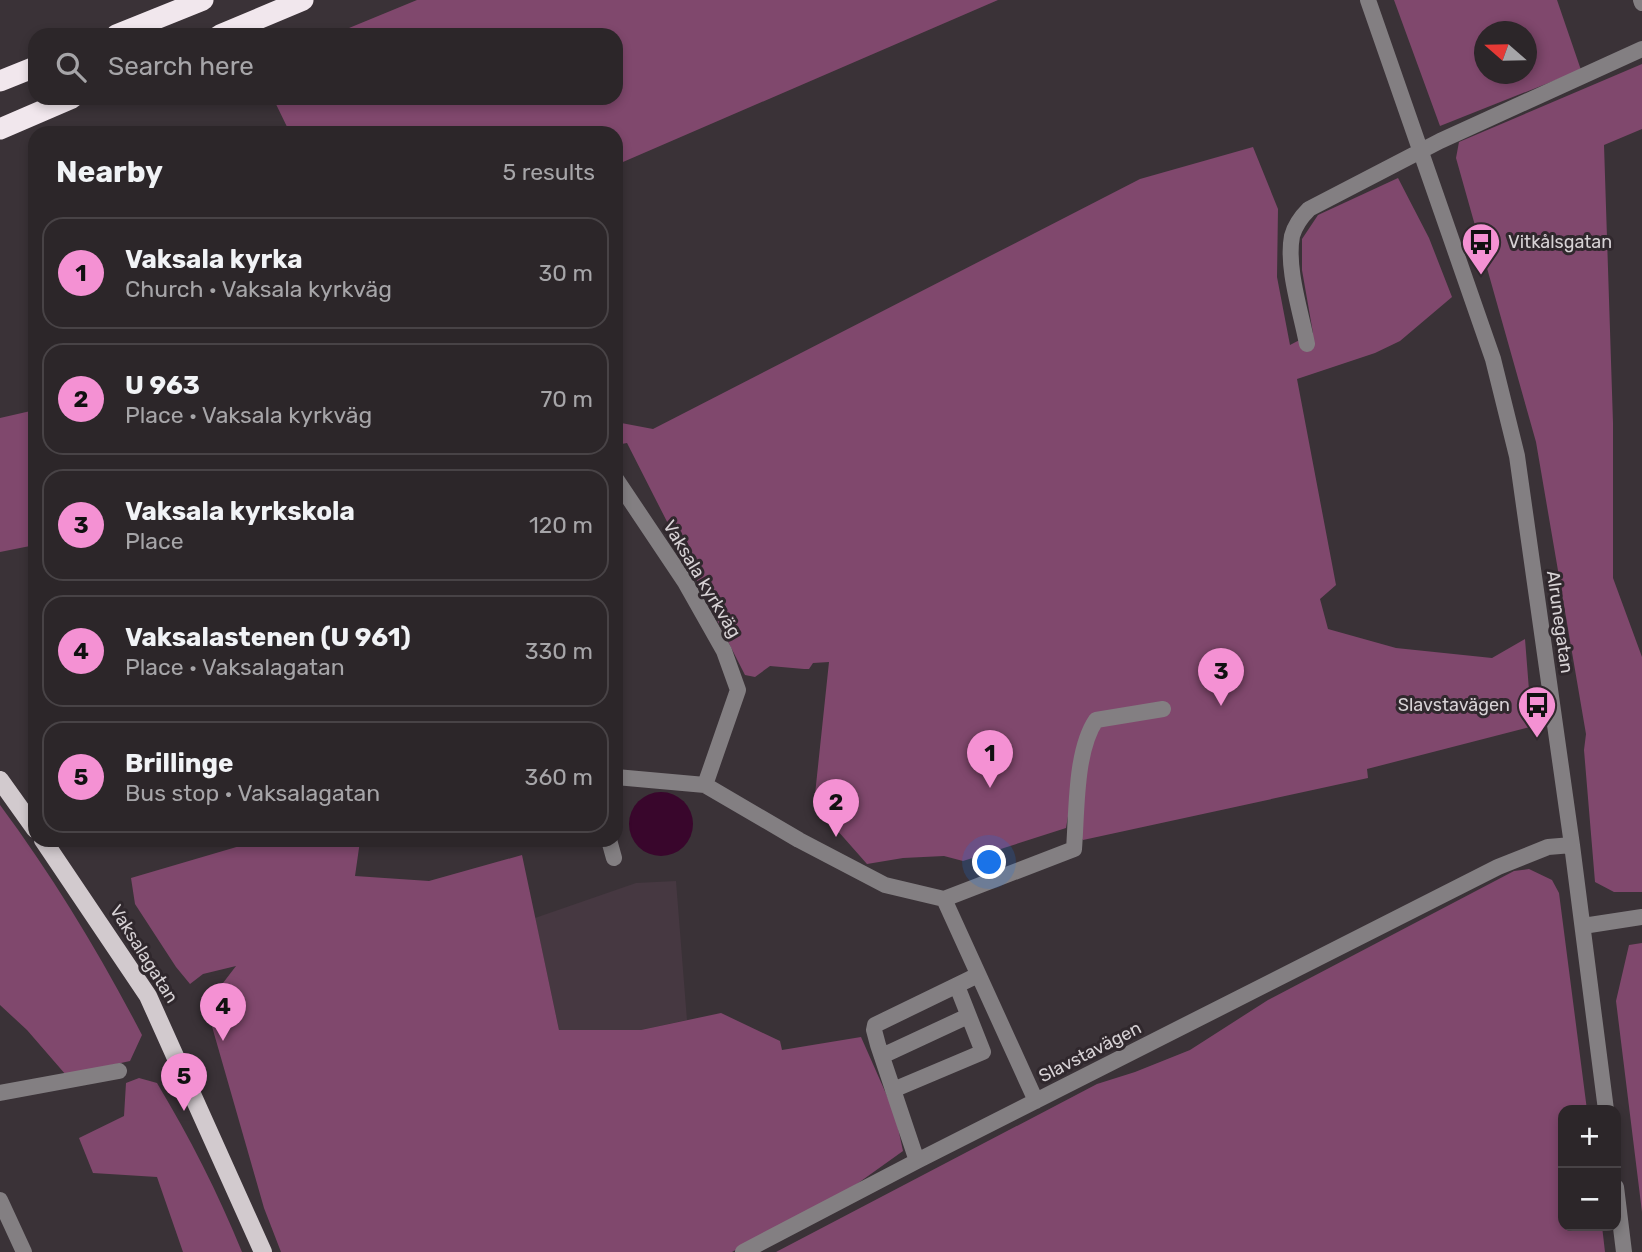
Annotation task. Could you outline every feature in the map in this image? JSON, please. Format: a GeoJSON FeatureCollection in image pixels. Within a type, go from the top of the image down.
{"type":"FeatureCollection","features":[{"type":"Feature","properties":{"kind":"highway"},"geometry":{"type":"LineString","coordinates":[[133,28],[203,0]]}},
{"type":"Feature","properties":{"kind":"highway"},"geometry":{"type":"LineString","coordinates":[[237,28],[303,0]]}},
{"type":"Feature","properties":{"kind":"highway"},"geometry":{"type":"LineString","coordinates":[[0,81],[28,70]]}},
{"type":"Feature","properties":{"kind":"highway"},"geometry":{"type":"LineString","coordinates":[[0,129],[56,105]]}},
{"type":"Feature","properties":{"kind":"main road"},"geometry":{"type":"LineString","coordinates":[[0,780],[28,818]]}},
{"type":"Feature","properties":{"kind":"main road","name":"Vaksalagatan"},"geometry":{"type":"LineString","coordinates":[[48,847],[148,996],[263,1252]]}},
{"type":"Feature","properties":{"kind":"street","name":"Alrunegatan"},"geometry":{"type":"LineString","coordinates":[[1368,0],[1493,359],[1517,456],[1605,1105]]}},
{"type":"Feature","properties":{"kind":"street"},"geometry":{"type":"LineString","coordinates":[[1307,344],[1291,256],[1293,234],[1300,219],[1310,209],[1422,150],[1642,49]]}},
{"type":"Feature","properties":{"kind":"street","name":"Vaksala kyrkväg"},"geometry":{"type":"LineString","coordinates":[[623,489],[685,582],[724,651],[738,690],[705,785]]}},
{"type":"Feature","properties":{"kind":"street"},"geometry":{"type":"LineString","coordinates":[[623,778],[705,785],[885,885],[944,899],[1074,849],[1080,781],[1088,733],[1096,720],[1163,709]]}},
{"type":"Feature","properties":{"kind":"street","name":"Slavstavägen"},"geometry":{"type":"LineString","coordinates":[[743,1252],[1498,867],[1548,847],[1572,845]]}},
{"type":"Feature","properties":{"kind":"street"},"geometry":{"type":"LineString","coordinates":[[611,847],[614,858]]}},
{"type":"Feature","properties":{"kind":"street"},"geometry":{"type":"LineString","coordinates":[[944,899],[1037,1101]]}},
{"type":"Feature","properties":{"kind":"street"},"geometry":{"type":"LineString","coordinates":[[1583,926],[1642,917]]}},
{"type":"Feature","properties":{"kind":"street"},"geometry":{"type":"LineString","coordinates":[[917,1161],[882,1056],[875,1026],[978,975]]}},
{"type":"Feature","properties":{"kind":"street"},"geometry":{"type":"LineString","coordinates":[[893,1090],[983,1052],[957,986]]}},
{"type":"Feature","properties":{"kind":"street"},"geometry":{"type":"LineString","coordinates":[[882,1056],[968,1016]]}},
{"type":"Feature","properties":{"kind":"street"},"geometry":{"type":"LineString","coordinates":[[0,1093],[119,1071]]}},
{"type":"Feature","properties":{"kind":"street"},"geometry":{"type":"LineString","coordinates":[[0,1200],[24,1252]]}},
{"type":"Feature","properties":{"kind":"street"},"geometry":{"type":"LineString","coordinates":[[1621,1228],[1624,1252]]}},
{"type":"Feature","properties":{"kind":"shaded area"},"geometry":{"type":"Polygon","coordinates":[[[417,0],[998,0],[623,162],[623,126],[287,126],[276,105],[623,105],[623,28],[349,28],[417,0]]]}},
{"type":"Feature","properties":{"kind":"shaded area"},"geometry":{"type":"Polygon","coordinates":[[[1394,0],[1557,0],[1581,70],[1440,126],[1394,0]]]}},
{"type":"Feature","properties":{"kind":"shaded area"},"geometry":{"type":"Polygon","coordinates":[[[1642,64],[1642,129],[1604,145],[1613,423],[1613,578],[1642,657],[1642,892],[1614,892],[1595,882],[1584,750],[1586,734],[1536,442],[1456,158],[1459,142],[1642,64]]]}},
{"type":"Feature","properties":{"kind":"shaded area"},"geometry":{"type":"Polygon","coordinates":[[[1253,147],[1278,209],[1277,277],[1290,345],[1313,333],[1302,270],[1302,239],[1318,215],[1398,178],[1429,238],[1452,297],[1400,341],[1375,353],[1297,379],[1336,585],[1320,599],[1328,629],[1396,648],[1492,658],[1525,639],[1530,727],[1367,769],[1368,778],[1083,840],[1079,834],[1081,739],[1066,828],[963,861],[944,856],[903,858],[867,864],[814,804],[829,662],[813,663],[809,669],[770,666],[755,677],[745,675],[627,443],[623,444],[623,423],[653,429],[1140,179],[1253,147]]]}},
{"type":"Feature","properties":{"kind":"shaded area"},"geometry":{"type":"Polygon","coordinates":[[[28,412],[28,546],[0,552],[0,418],[28,412]]]}},
{"type":"Feature","properties":{"kind":"shaded area"},"geometry":{"type":"Polygon","coordinates":[[[655,792],[667,792],[684,801],[691,812],[691,836],[684,847],[667,856],[655,856],[643,851],[634,842],[629,830],[629,818],[634,806],[643,797],[655,792]]]}},
{"type":"Feature","properties":{"kind":"shaded area"},"geometry":{"type":"Polygon","coordinates":[[[0,805],[76,917],[142,1035],[130,1061],[66,1075],[27,1030],[0,1005],[0,805]]]}},
{"type":"Feature","properties":{"kind":"shaded area"},"geometry":{"type":"Polygon","coordinates":[[[236,847],[359,847],[355,876],[429,881],[522,855],[559,1030],[641,1030],[721,1013],[780,1041],[782,1050],[861,1037],[895,1114],[903,1151],[854,1186],[732,1252],[281,1252],[264,1208],[211,1023],[210,1000],[236,966],[203,974],[190,984],[135,904],[131,878],[236,847]]]}},
{"type":"Feature","properties":{"kind":"shaded area"},"geometry":{"type":"Polygon","coordinates":[[[1529,869],[1552,880],[1559,893],[1586,1105],[1558,1105],[1558,1231],[1603,1231],[1605,1252],[776,1252],[1097,1084],[1190,1050],[1268,1000],[1514,871],[1529,869]]]}},
{"type":"Feature","properties":{"kind":"shaded area"},"geometry":{"type":"Polygon","coordinates":[[[676,881],[687,1020],[641,1030],[559,1030],[535,918],[636,883],[676,881]]]}},
{"type":"Feature","properties":{"kind":"shaded area"},"geometry":{"type":"Polygon","coordinates":[[[1642,943],[1642,1212],[1616,1001],[1629,945],[1642,943]]]}},
{"type":"Feature","properties":{"kind":"shaded area"},"geometry":{"type":"Polygon","coordinates":[[[139,1078],[157,1083],[203,1166],[242,1252],[183,1252],[157,1177],[93,1173],[79,1138],[124,1116],[126,1083],[139,1078]]]}},
{"type":"Feature","properties":{"kind":"place","name":"Vitkålsgatan"},"geometry":{"type":"Point","coordinates":[1481,276]}},
{"type":"Feature","properties":{"kind":"place","name":"Vaksala kyrkskola"},"geometry":{"type":"Point","coordinates":[1221,706]}},
{"type":"Feature","properties":{"kind":"place","name":"Slavstavägen"},"geometry":{"type":"Point","coordinates":[1537,739]}},
{"type":"Feature","properties":{"kind":"place","name":"Vaksala kyrka"},"geometry":{"type":"Point","coordinates":[990,788]}},
{"type":"Feature","properties":{"kind":"place","name":"U 963"},"geometry":{"type":"Point","coordinates":[836,837]}},
{"type":"Feature","properties":{"kind":"place","name":"Vaksalastenen (U 961)"},"geometry":{"type":"Point","coordinates":[223,1041]}},
{"type":"Feature","properties":{"kind":"place","name":"Brillinge"},"geometry":{"type":"Point","coordinates":[184,1111]}}]}
